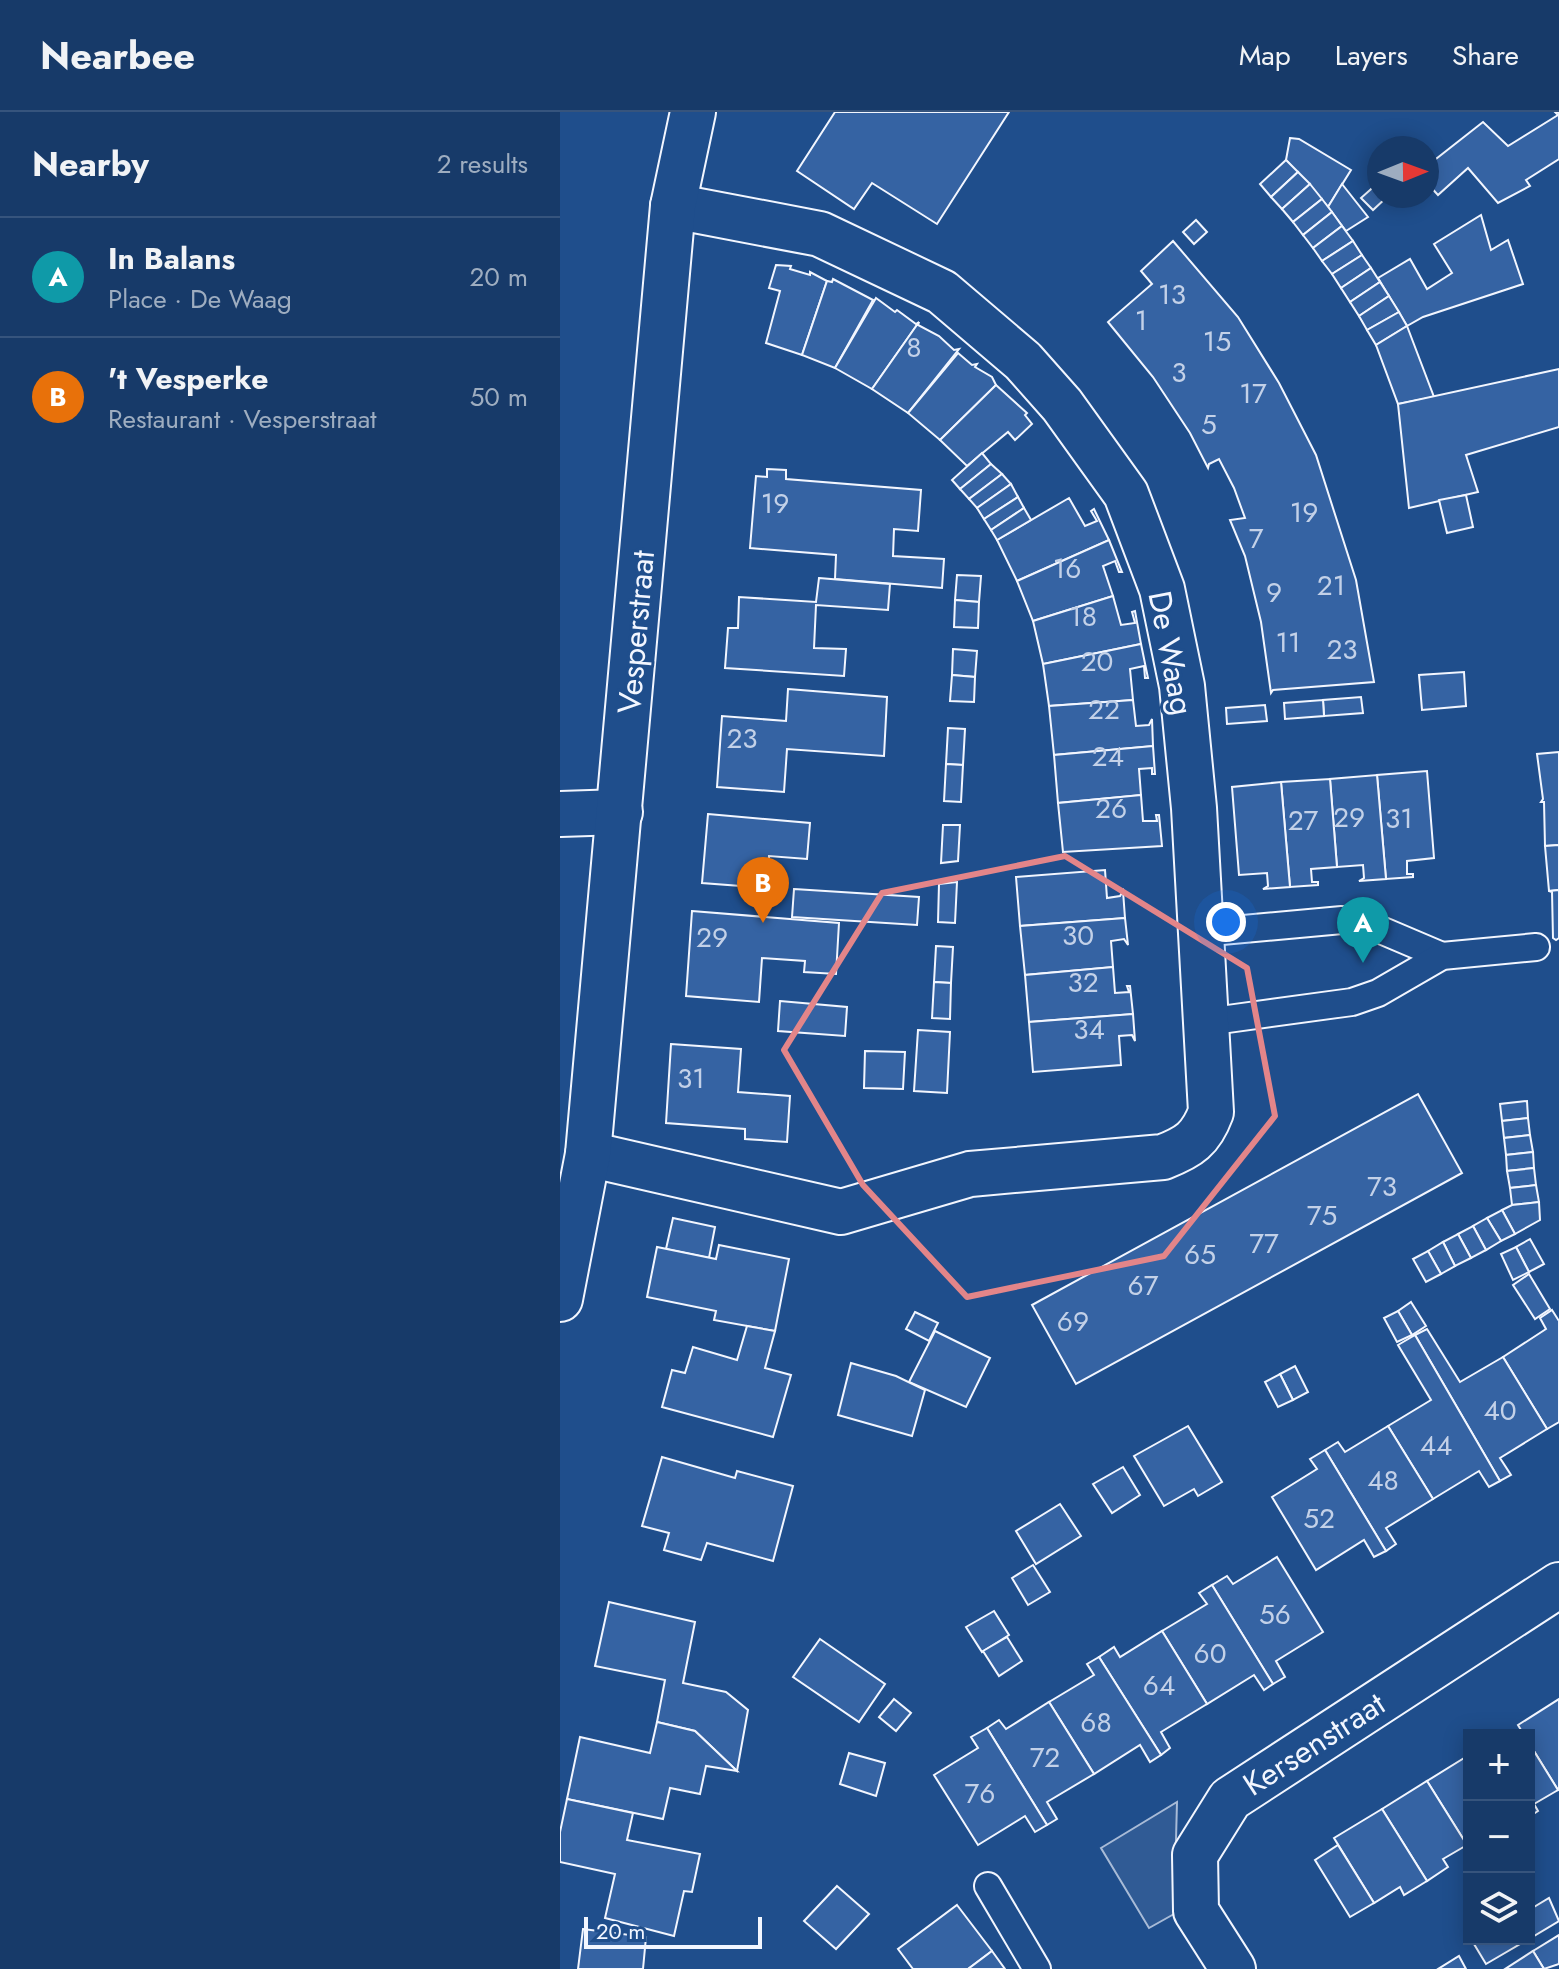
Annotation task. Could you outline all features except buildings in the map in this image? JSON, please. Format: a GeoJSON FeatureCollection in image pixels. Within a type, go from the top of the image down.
{"type":"FeatureCollection","features":[{"type":"Feature","properties":{"kind":"street","name":"Vesperstraat"},"geometry":{"type":"LineString","coordinates":[[560,1299],[588,1154],[673,206],[693,112]]}},
{"type":"Feature","properties":{"kind":"street","name":"De Waag"},"geometry":{"type":"LineString","coordinates":[[588,1154],[841,1212],[970,1174],[1163,1157],[1188,1148],[1203,1133],[1211,1112],[1194,808],[1182,686],[1162,589],[1126,494],[1071,417],[1023,361],[942,292],[820,234],[673,206]]}},
{"type":"Feature","properties":{"kind":"street"},"geometry":{"type":"LineString","coordinates":[[560,814],[620,812]]}},
{"type":"Feature","properties":{"kind":"street","name":"Kersenstraat"},"geometry":{"type":"LineString","coordinates":[[1222,1965],[1196,1911],[1195,1855],[1230,1799],[1559,1585]]}},
{"type":"Feature","properties":{"kind":"lane"},"geometry":{"type":"LineString","coordinates":[[1200,933],[1342,920],[1369,925],[1442,956]]}},
{"type":"Feature","properties":{"kind":"lane"},"geometry":{"type":"LineString","coordinates":[[1206,1022],[1352,1002],[1378,993],[1442,956],[1536,947]]}},
{"type":"Feature","properties":{"kind":"lane"},"geometry":{"type":"LineString","coordinates":[[988,1886],[1037,1969]]}},
{"type":"Feature","properties":{"kind":"highlighted area"},"geometry":{"type":"Polygon","coordinates":[[[1065,856],[1247,968],[1275,1116],[1164,1256],[967,1297],[863,1185],[784,1050],[882,893],[1065,856]]]}},
{"type":"Feature","properties":{"kind":"shaded area"},"geometry":{"type":"Polygon","coordinates":[[[1177,1802],[1174,1914],[1149,1928],[1101,1848],[1177,1802]]]}},
{"type":"Feature","properties":{"kind":"place","name":"'t Vesperke"},"geometry":{"type":"Point","coordinates":[763,923]}},
{"type":"Feature","properties":{"kind":"place","name":"In Balans"},"geometry":{"type":"Point","coordinates":[1363,963]}}]}
